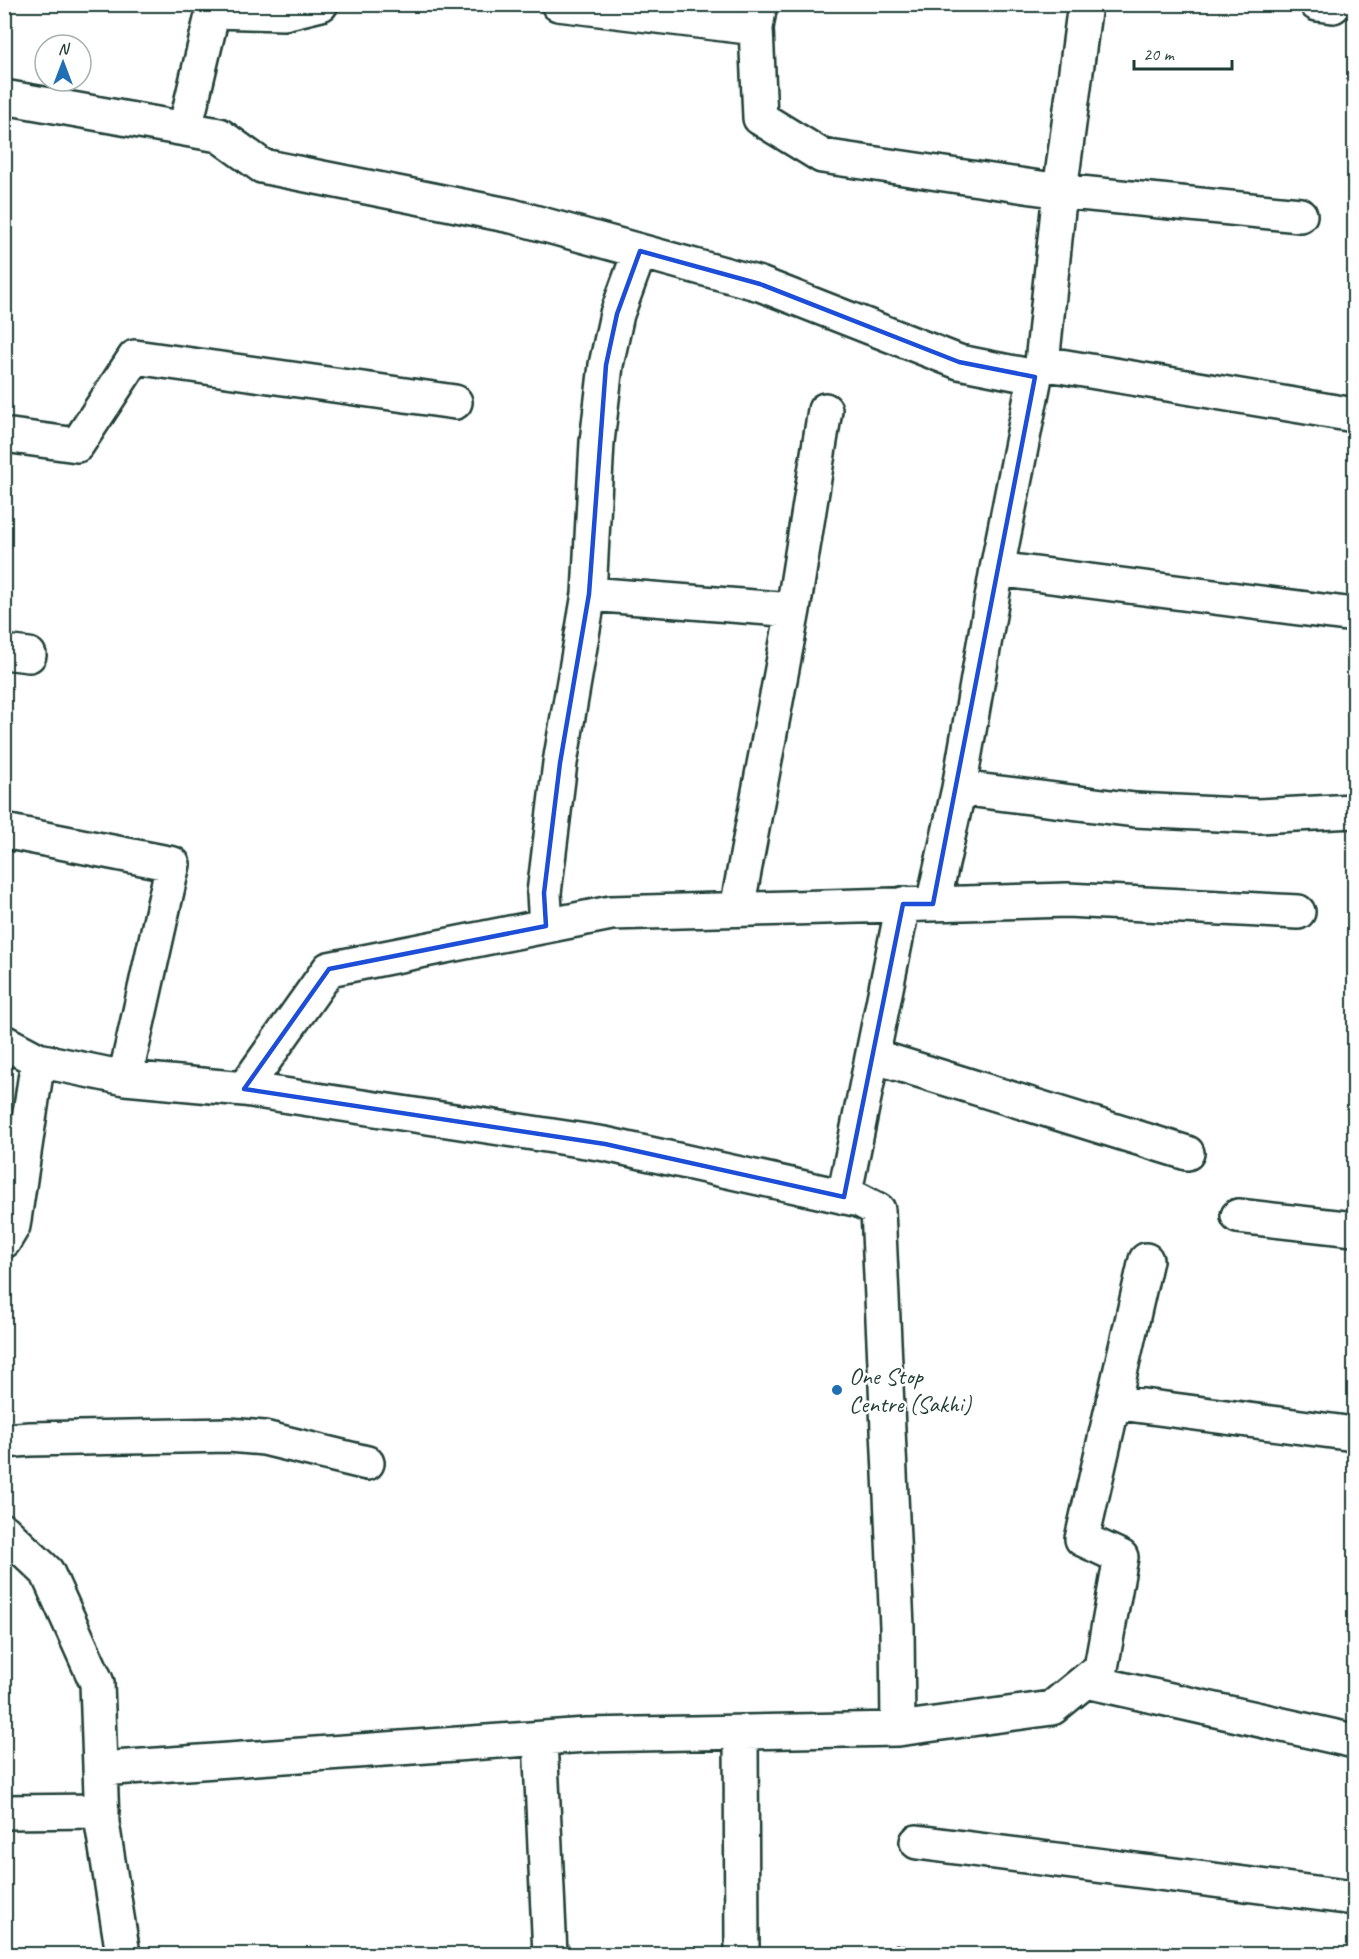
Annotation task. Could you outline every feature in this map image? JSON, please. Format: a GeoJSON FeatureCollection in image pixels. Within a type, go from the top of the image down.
{"type":"FeatureCollection","features":[{"type":"Feature","properties":{"kind":"street"},"geometry":{"type":"LineString","coordinates":[[185,129],[213,11],[284,13],[321,4]]}},
{"type":"Feature","properties":{"kind":"street"},"geometry":{"type":"LineString","coordinates":[[558,4],[758,16],[760,118],[822,156],[1060,191],[1300,214]]}},
{"type":"Feature","properties":{"kind":"street"},"geometry":{"type":"LineString","coordinates":[[844,1197],[873,1056],[918,904],[959,788],[997,569],[1039,370],[1085,4]]}},
{"type":"Feature","properties":{"kind":"street"},"geometry":{"type":"LineString","coordinates":[[4,97],[219,135],[262,166],[512,216],[640,251],[760,285],[959,362],[1039,370],[1354,415]]}},
{"type":"Feature","properties":{"kind":"street"},"geometry":{"type":"LineString","coordinates":[[546,926],[544,893],[560,764],[589,594],[597,442],[606,365],[617,314],[640,251]]}},
{"type":"Feature","properties":{"kind":"street"},"geometry":{"type":"LineString","coordinates":[[4,435],[77,444],[135,357],[455,402]]}},
{"type":"Feature","properties":{"kind":"street"},"geometry":{"type":"LineString","coordinates":[[737,909],[793,610],[825,410]]}},
{"type":"Feature","properties":{"kind":"street"},"geometry":{"type":"LineString","coordinates":[[997,569],[1354,615]]}},
{"type":"Feature","properties":{"kind":"street"},"geometry":{"type":"LineString","coordinates":[[589,594],[793,610]]}},
{"type":"Feature","properties":{"kind":"street"},"geometry":{"type":"LineString","coordinates":[[959,788],[1135,810],[1258,816],[1354,811]]}},
{"type":"Feature","properties":{"kind":"street"},"geometry":{"type":"LineString","coordinates":[[4,831],[173,864],[125,1078]]}},
{"type":"Feature","properties":{"kind":"street"},"geometry":{"type":"LineString","coordinates":[[244,1089],[329,969],[611,913],[1067,900],[1298,912]]}},
{"type":"Feature","properties":{"kind":"street"},"geometry":{"type":"LineString","coordinates":[[4,1042],[38,1060],[125,1078],[244,1089],[605,1144],[858,1200],[878,1210],[897,1627],[897,1729]]}},
{"type":"Feature","properties":{"kind":"street"},"geometry":{"type":"LineString","coordinates":[[873,1056],[1187,1153]]}},
{"type":"Feature","properties":{"kind":"street"},"geometry":{"type":"LineString","coordinates":[[4,1241],[13,1226],[38,1060]]}},
{"type":"Feature","properties":{"kind":"street"},"geometry":{"type":"LineString","coordinates":[[1238,1216],[1354,1229]]}},
{"type":"Feature","properties":{"kind":"street"},"geometry":{"type":"LineString","coordinates":[[100,1768],[586,1736],[897,1729],[1052,1708],[1101,1668],[1121,1557],[1082,1539],[1146,1260]]}},
{"type":"Feature","properties":{"kind":"street"},"geometry":{"type":"LineString","coordinates":[[1113,1402],[1354,1434]]}},
{"type":"Feature","properties":{"kind":"street"},"geometry":{"type":"LineString","coordinates":[[4,1441],[229,1435],[264,1438],[367,1463]]}},
{"type":"Feature","properties":{"kind":"street"},"geometry":{"type":"LineString","coordinates":[[4,1531],[47,1572],[97,1683],[102,1811],[123,1954]]}},
{"type":"Feature","properties":{"kind":"street"},"geometry":{"type":"LineString","coordinates":[[1086,1681],[1354,1741]]}},
{"type":"Feature","properties":{"kind":"street"},"geometry":{"type":"LineString","coordinates":[[741,1732],[742,1954]]}},
{"type":"Feature","properties":{"kind":"street"},"geometry":{"type":"LineString","coordinates":[[540,1739],[550,1954]]}},
{"type":"Feature","properties":{"kind":"street"},"geometry":{"type":"LineString","coordinates":[[4,1812],[102,1811]]}},
{"type":"Feature","properties":{"kind":"street"},"geometry":{"type":"LineString","coordinates":[[917,1842],[1354,1898]]}},
{"type":"Feature","properties":{"kind":"highlighted area"},"geometry":{"type":"Polygon","coordinates":[[[640,251],[760,284],[959,362],[1035,377],[933,904],[903,904],[844,1197],[605,1144],[244,1089],[329,969],[546,926],[544,893],[560,763],[589,594],[606,365],[617,314],[640,251]]]}},
{"type":"Feature","properties":{"kind":"building"},"geometry":{"type":"Polygon","coordinates":[[[896,1944],[931,1953],[894,1954],[896,1944]]]}},
{"type":"Feature","properties":{"kind":"place","name":"One Stop Centre (Sakhi)"},"geometry":{"type":"Point","coordinates":[837,1390]}}]}
